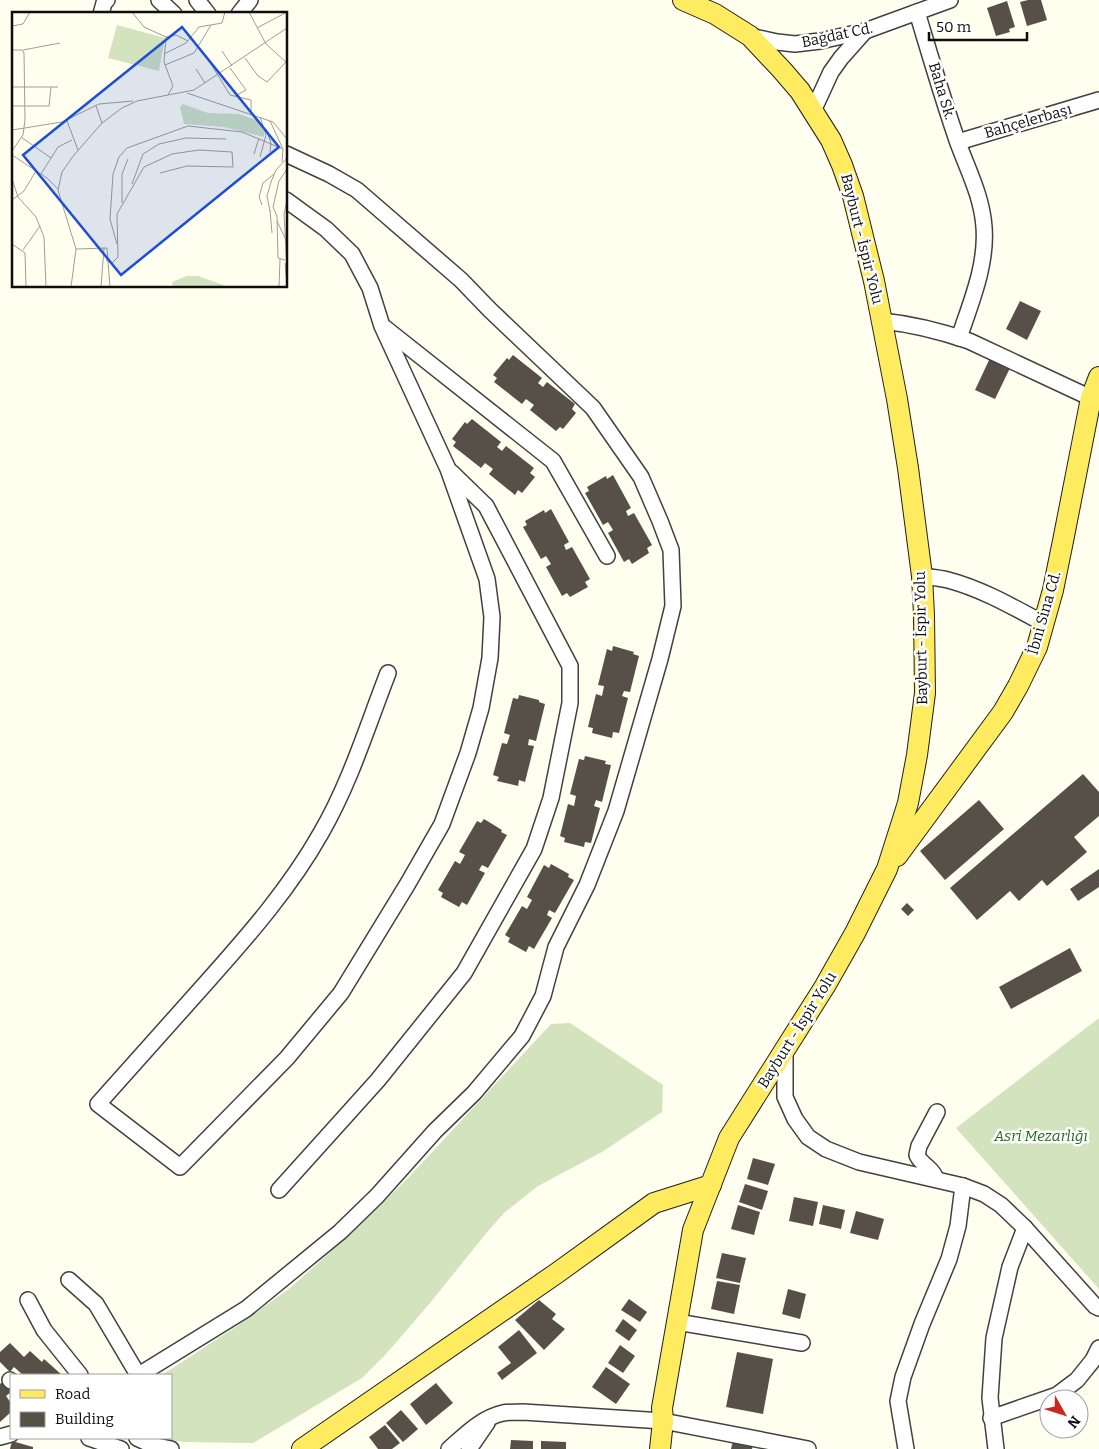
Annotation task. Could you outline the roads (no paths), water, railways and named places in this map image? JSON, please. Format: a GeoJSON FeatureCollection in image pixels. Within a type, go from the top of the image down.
{"type":"FeatureCollection","features":[{"type":"Feature","properties":{"kind":"main road","name":"Bayburt - İspir Yolu"},"geometry":{"type":"LineString","coordinates":[[660,1449],[663,1421],[662,1408],[693,1230],[729,1138],[830,979],[887,870],[908,803],[920,737],[925,693],[922,576],[897,399],[872,272],[853,196],[831,140],[794,84],[750,36],[715,14],[683,0]]}},
{"type":"Feature","properties":{"kind":"main road","name":"İbni Sina Cd."},"geometry":{"type":"LineString","coordinates":[[887,870],[1003,712],[1037,647],[1053,590],[1091,398],[1099,377]]}},
{"type":"Feature","properties":{"kind":"main road"},"geometry":{"type":"LineString","coordinates":[[308,1447],[654,1203],[711,1185]]}},
{"type":"Feature","properties":{"kind":"street"},"geometry":{"type":"LineString","coordinates":[[102,12],[107,0]]}},
{"type":"Feature","properties":{"kind":"street"},"geometry":{"type":"LineString","coordinates":[[158,0],[172,12]]}},
{"type":"Feature","properties":{"kind":"street"},"geometry":{"type":"LineString","coordinates":[[197,0],[206,12]]}},
{"type":"Feature","properties":{"kind":"street"},"geometry":{"type":"LineString","coordinates":[[241,12],[250,0]]}},
{"type":"Feature","properties":{"kind":"street","name":"Bağdat Cd."},"geometry":{"type":"LineString","coordinates":[[750,36],[795,44],[820,41],[865,31],[950,0]]}},
{"type":"Feature","properties":{"kind":"street","name":"Baha Sk."},"geometry":{"type":"LineString","coordinates":[[917,12],[958,142],[980,201],[984,227],[982,261],[977,283],[959,338]]}},
{"type":"Feature","properties":{"kind":"street"},"geometry":{"type":"LineString","coordinates":[[813,111],[831,72],[865,31]]}},
{"type":"Feature","properties":{"kind":"street","name":"Bahçelerbaşı"},"geometry":{"type":"LineString","coordinates":[[958,142],[1099,100]]}},
{"type":"Feature","properties":{"kind":"street"},"geometry":{"type":"LineString","coordinates":[[141,1374],[246,1309],[340,1232],[377,1196],[435,1131],[474,1093],[522,1036],[543,996],[556,946],[587,885],[616,811],[660,659],[673,606],[671,550],[660,521],[642,477],[593,408],[461,280],[356,190],[329,174],[288,155]]}},
{"type":"Feature","properties":{"kind":"street"},"geometry":{"type":"LineString","coordinates":[[288,201],[326,229],[352,254],[370,288],[382,326],[448,469],[487,579],[492,617],[490,658],[481,708],[468,754],[442,824],[408,885],[341,993],[287,1058],[180,1167],[98,1104],[246,938],[303,863],[321,834],[344,789],[388,673]]}},
{"type":"Feature","properties":{"kind":"street"},"geometry":{"type":"LineString","coordinates":[[882,321],[908,324],[969,341],[1091,398]]}},
{"type":"Feature","properties":{"kind":"street"},"geometry":{"type":"LineString","coordinates":[[382,326],[553,461],[607,556]]}},
{"type":"Feature","properties":{"kind":"street"},"geometry":{"type":"LineString","coordinates":[[279,1190],[378,1080],[464,974],[534,849],[551,798],[570,703],[570,666],[486,506],[448,469]]}},
{"type":"Feature","properties":{"kind":"street"},"geometry":{"type":"LineString","coordinates":[[922,576],[947,580],[976,589],[1044,623]]}},
{"type":"Feature","properties":{"kind":"street"},"geometry":{"type":"LineString","coordinates":[[786,1049],[785,1097],[795,1119],[808,1137],[826,1149],[859,1162],[964,1186],[984,1194],[1001,1205],[1025,1228],[1095,1306],[1099,1308]]}},
{"type":"Feature","properties":{"kind":"street"},"geometry":{"type":"LineString","coordinates":[[936,1179],[935,1174],[921,1162],[917,1155],[918,1146],[937,1112]]}},
{"type":"Feature","properties":{"kind":"street"},"geometry":{"type":"LineString","coordinates":[[906,1449],[898,1401],[903,1377],[922,1324],[949,1259],[958,1226],[964,1186]]}},
{"type":"Feature","properties":{"kind":"street"},"geometry":{"type":"LineString","coordinates":[[996,1449],[990,1398],[994,1338],[1010,1267],[1025,1228]]}},
{"type":"Feature","properties":{"kind":"street"},"geometry":{"type":"LineString","coordinates":[[69,1280],[96,1304],[138,1374]]}},
{"type":"Feature","properties":{"kind":"street"},"geometry":{"type":"LineString","coordinates":[[28,1300],[44,1330],[79,1374]]}},
{"type":"Feature","properties":{"kind":"street"},"geometry":{"type":"LineString","coordinates":[[677,1322],[802,1343]]}},
{"type":"Feature","properties":{"kind":"street"},"geometry":{"type":"LineString","coordinates":[[991,1418],[1057,1395],[1077,1380],[1093,1360],[1099,1348]]}},
{"type":"Feature","properties":{"kind":"street"},"geometry":{"type":"LineString","coordinates":[[450,1449],[473,1428],[493,1416],[504,1413],[523,1412],[663,1421],[808,1449]]}},
{"type":"Feature","properties":{"kind":"street"},"geometry":{"type":"LineString","coordinates":[[469,1449],[493,1416]]}},
{"type":"Feature","properties":{"kind":"street"},"geometry":{"type":"LineString","coordinates":[[91,1439],[121,1449]]}},
{"type":"Feature","properties":{"kind":"street"},"geometry":{"type":"LineString","coordinates":[[139,1439],[152,1445],[171,1449]]}},
{"type":"Feature","properties":{"kind":"park label","name":"Asri Mezarlığı"},"geometry":{"type":"Point","coordinates":[1041,1136]}}]}
